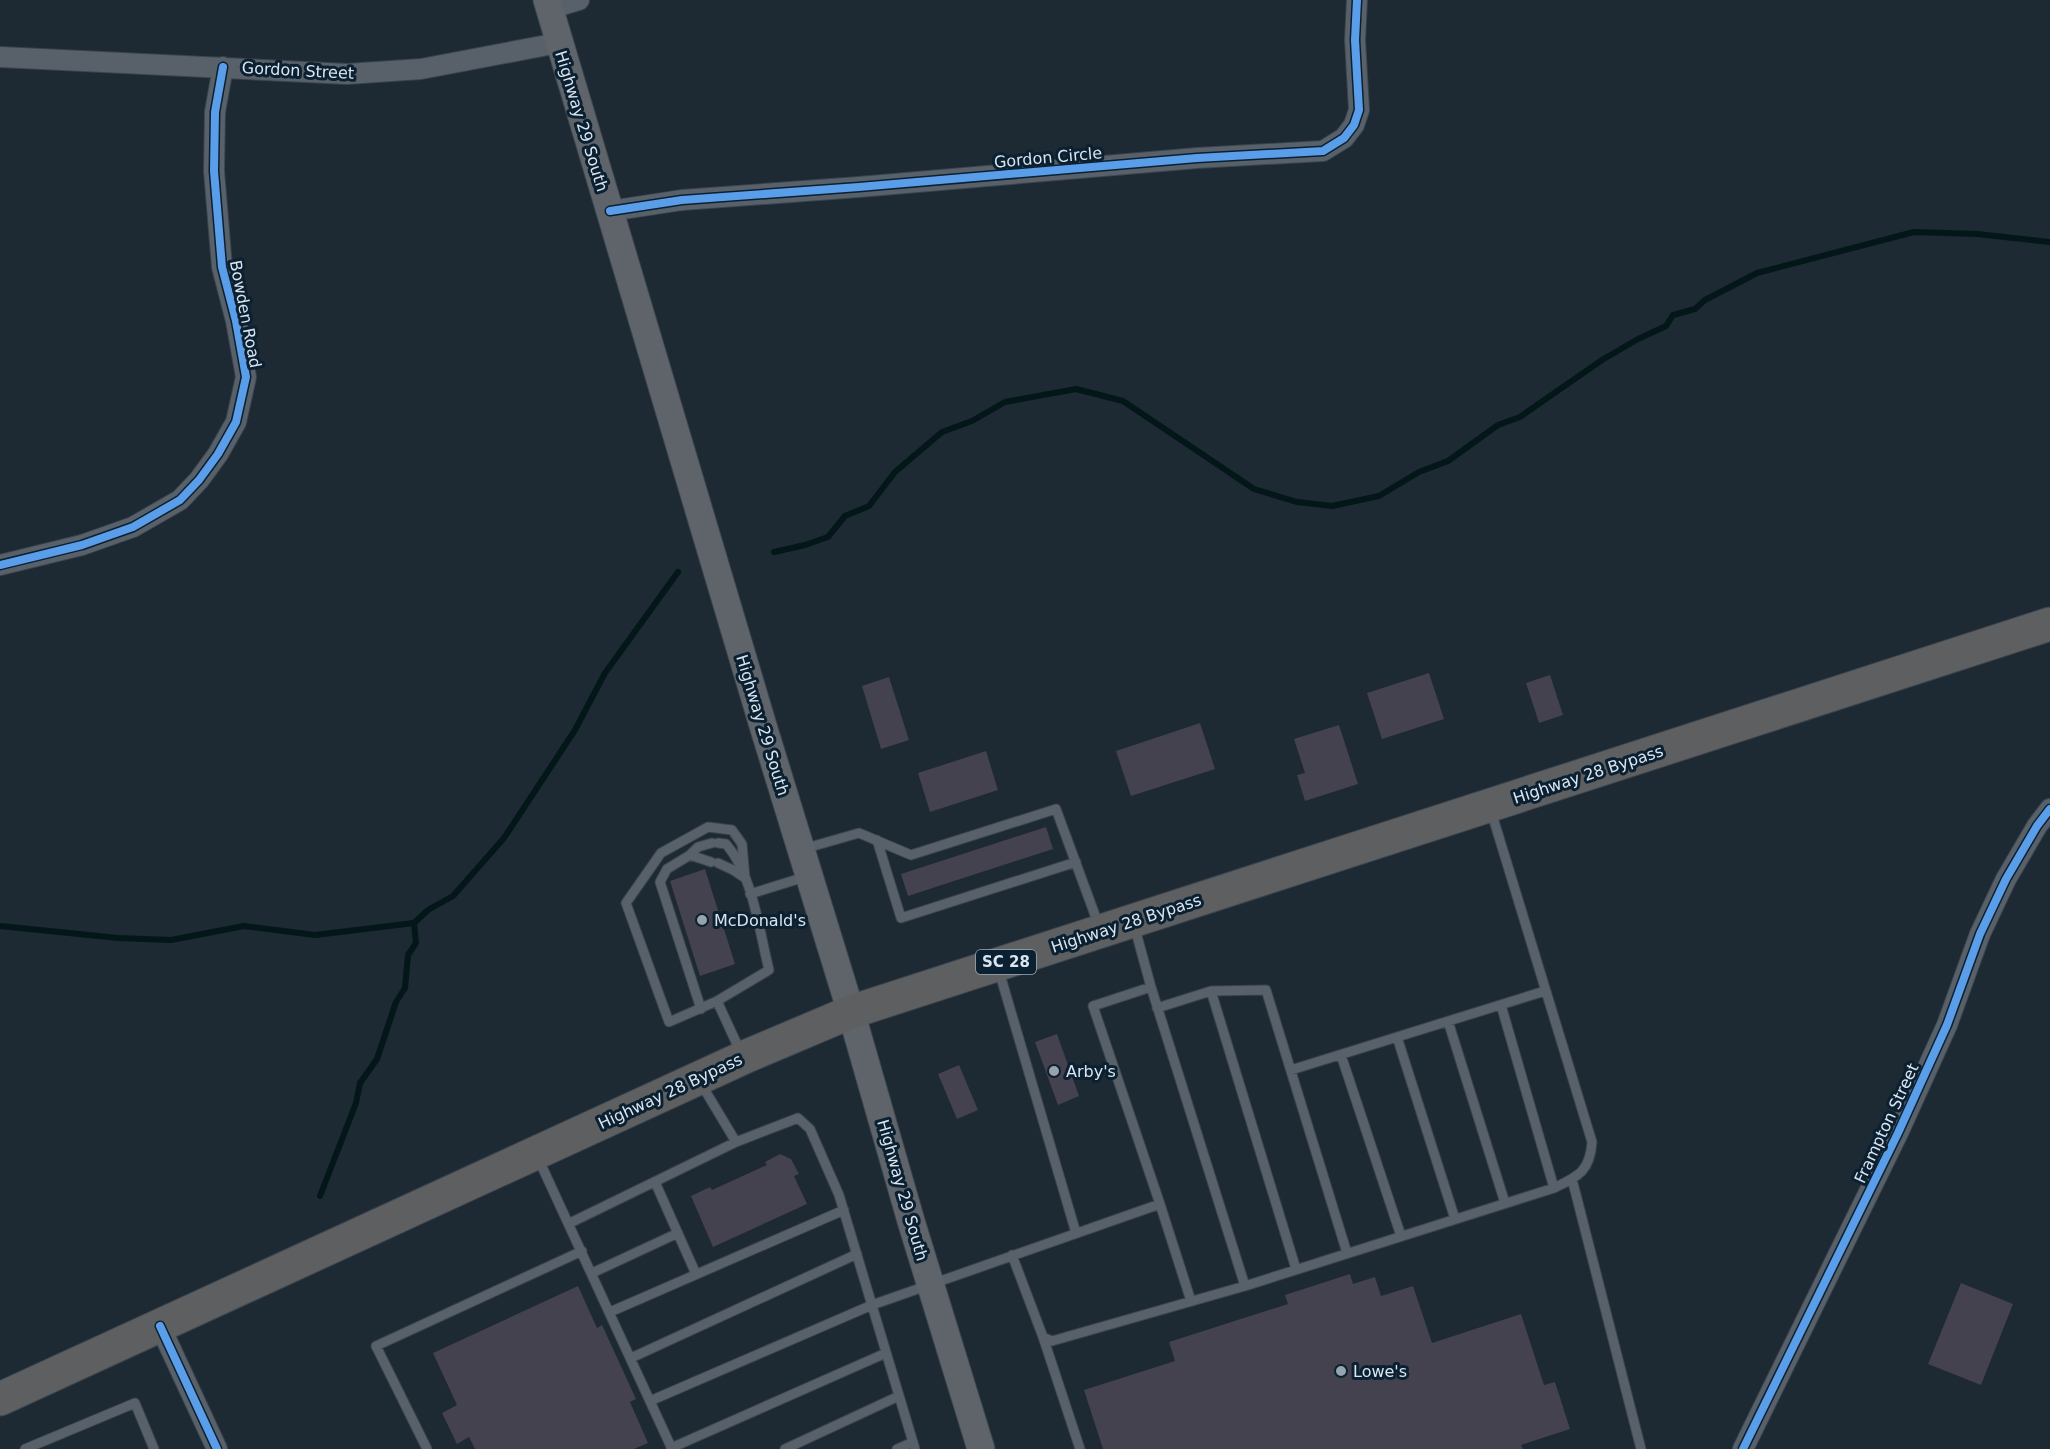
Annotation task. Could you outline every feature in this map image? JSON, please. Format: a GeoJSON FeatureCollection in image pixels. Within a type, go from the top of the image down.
{"type":"FeatureCollection","features":[{"type":"Feature","properties":{"kind":"highway","name":"Highway 28 Bypass"},"geometry":{"type":"LineString","coordinates":[[0,1399],[698,1078],[851,1012],[2050,624]]}},
{"type":"Feature","properties":{"kind":"main road","name":"Highway 29 South"},"geometry":{"type":"LineString","coordinates":[[548,4],[851,1012],[910,1221],[981,1449]]}},
{"type":"Feature","properties":{"kind":"street"},"geometry":{"type":"LineString","coordinates":[[548,4],[579,0]]}},
{"type":"Feature","properties":{"kind":"street","name":"Gordon Circle"},"geometry":{"type":"LineString","coordinates":[[610,211],[682,200],[1197,158],[1323,151],[1344,138],[1354,125],[1359,110],[1355,40],[1357,0]]}},
{"type":"Feature","properties":{"kind":"street","name":"Gordon Street"},"geometry":{"type":"LineString","coordinates":[[0,57],[347,74],[450,65],[558,43]]}},
{"type":"Feature","properties":{"kind":"street","name":"Bowden Road"},"geometry":{"type":"LineString","coordinates":[[0,566],[82,545],[133,527],[180,500],[199,480],[218,454],[236,422],[246,377],[236,321],[222,267],[214,171],[215,111],[223,67]]}},
{"type":"Feature","properties":{"kind":"street","name":"Frampton Street"},"geometry":{"type":"LineString","coordinates":[[1743,1449],[1898,1133],[1947,1025],[1980,934],[2006,879],[2037,826],[2050,809]]}},
{"type":"Feature","properties":{"kind":"street"},"geometry":{"type":"LineString","coordinates":[[160,1326],[215,1448]]}},
{"type":"Feature","properties":{"kind":"lane"},"geometry":{"type":"LineString","coordinates":[[1043,1337],[1052,1341],[1245,1286],[1554,1188],[1579,1176],[1590,1160],[1592,1142],[1489,806]]}},
{"type":"Feature","properties":{"kind":"lane"},"geometry":{"type":"LineString","coordinates":[[801,850],[859,832],[911,855],[1056,809],[1101,931]]}},
{"type":"Feature","properties":{"kind":"lane"},"geometry":{"type":"LineString","coordinates":[[708,827],[732,830],[742,844],[750,894],[769,970],[717,1001],[669,1022],[626,903],[662,853],[708,827]]}},
{"type":"Feature","properties":{"kind":"lane"},"geometry":{"type":"LineString","coordinates":[[877,840],[901,918],[1076,862]]}},
{"type":"Feature","properties":{"kind":"lane"},"geometry":{"type":"LineString","coordinates":[[700,1008],[660,882],[667,869],[690,855],[698,847],[715,843],[726,844],[736,855],[746,878]]}},
{"type":"Feature","properties":{"kind":"lane"},"geometry":{"type":"LineString","coordinates":[[690,855],[714,862],[746,878]]}},
{"type":"Feature","properties":{"kind":"lane"},"geometry":{"type":"LineString","coordinates":[[750,894],[809,876]]}},
{"type":"Feature","properties":{"kind":"lane"},"geometry":{"type":"LineString","coordinates":[[1132,921],[1157,1008],[1245,1286]]}},
{"type":"Feature","properties":{"kind":"lane"},"geometry":{"type":"LineString","coordinates":[[997,965],[1076,1233]]}},
{"type":"Feature","properties":{"kind":"lane"},"geometry":{"type":"LineString","coordinates":[[1151,987],[1093,1006],[1191,1301]]}},
{"type":"Feature","properties":{"kind":"lane"},"geometry":{"type":"LineString","coordinates":[[1157,1008],[1211,991],[1266,990],[1347,1253]]}},
{"type":"Feature","properties":{"kind":"lane"},"geometry":{"type":"LineString","coordinates":[[1211,991],[1296,1269]]}},
{"type":"Feature","properties":{"kind":"lane"},"geometry":{"type":"LineString","coordinates":[[1291,1071],[1545,991]]}},
{"type":"Feature","properties":{"kind":"lane"},"geometry":{"type":"LineString","coordinates":[[717,1001],[743,1058]]}},
{"type":"Feature","properties":{"kind":"lane"},"geometry":{"type":"LineString","coordinates":[[1501,1005],[1554,1188]]}},
{"type":"Feature","properties":{"kind":"lane"},"geometry":{"type":"LineString","coordinates":[[1448,1021],[1505,1203]]}},
{"type":"Feature","properties":{"kind":"lane"},"geometry":{"type":"LineString","coordinates":[[1397,1037],[1455,1219]]}},
{"type":"Feature","properties":{"kind":"lane"},"geometry":{"type":"LineString","coordinates":[[1341,1055],[1401,1236]]}},
{"type":"Feature","properties":{"kind":"lane"},"geometry":{"type":"LineString","coordinates":[[698,1078],[736,1142]]}},
{"type":"Feature","properties":{"kind":"lane"},"geometry":{"type":"LineString","coordinates":[[570,1223],[736,1142],[798,1118],[810,1129],[844,1210],[914,1446],[897,1449]]}},
{"type":"Feature","properties":{"kind":"lane"},"geometry":{"type":"LineString","coordinates":[[536,1153],[672,1449],[886,1353]]}},
{"type":"Feature","properties":{"kind":"lane"},"geometry":{"type":"LineString","coordinates":[[1572,1179],[1641,1449]]}},
{"type":"Feature","properties":{"kind":"lane"},"geometry":{"type":"LineString","coordinates":[[655,1182],[696,1274]]}},
{"type":"Feature","properties":{"kind":"lane"},"geometry":{"type":"LineString","coordinates":[[650,1401],[872,1305],[1160,1204]]}},
{"type":"Feature","properties":{"kind":"lane"},"geometry":{"type":"LineString","coordinates":[[610,1311],[844,1210]]}},
{"type":"Feature","properties":{"kind":"lane"},"geometry":{"type":"LineString","coordinates":[[592,1273],[678,1233]]}},
{"type":"Feature","properties":{"kind":"lane"},"geometry":{"type":"LineString","coordinates":[[427,1449],[376,1346],[582,1251]]}},
{"type":"Feature","properties":{"kind":"lane"},"geometry":{"type":"LineString","coordinates":[[631,1358],[857,1254]]}},
{"type":"Feature","properties":{"kind":"lane"},"geometry":{"type":"LineString","coordinates":[[1012,1255],[1043,1337],[1080,1449]]}},
{"type":"Feature","properties":{"kind":"lane"},"geometry":{"type":"LineString","coordinates":[[785,1449],[899,1396]]}},
{"type":"Feature","properties":{"kind":"lane"},"geometry":{"type":"LineString","coordinates":[[25,1449],[135,1403],[154,1449]]}},
{"type":"Feature","properties":{"kind":"building"},"geometry":{"type":"Polygon","coordinates":[[[1429,673],[1444,719],[1382,739],[1367,693],[1429,673]]]}},
{"type":"Feature","properties":{"kind":"building"},"geometry":{"type":"Polygon","coordinates":[[[1550,675],[1563,715],[1539,723],[1526,683],[1550,675]]]}},
{"type":"Feature","properties":{"kind":"building"},"geometry":{"type":"Polygon","coordinates":[[[889,677],[909,740],[881,749],[862,686],[889,677]]]}},
{"type":"Feature","properties":{"kind":"building"},"geometry":{"type":"Polygon","coordinates":[[[1200,723],[1215,769],[1131,796],[1116,751],[1200,723]]]}},
{"type":"Feature","properties":{"kind":"building"},"geometry":{"type":"Polygon","coordinates":[[[1339,725],[1358,784],[1305,801],[1297,775],[1305,773],[1294,739],[1339,725]]]}},
{"type":"Feature","properties":{"kind":"building"},"geometry":{"type":"Polygon","coordinates":[[[986,751],[998,790],[930,812],[918,773],[986,751]]]}},
{"type":"Feature","properties":{"kind":"building"},"geometry":{"type":"Polygon","coordinates":[[[1046,827],[1053,849],[908,896],[901,874],[1046,827]]]}},
{"type":"Feature","properties":{"kind":"building"},"geometry":{"type":"Polygon","coordinates":[[[705,869],[735,964],[700,976],[670,881],[705,869]]]}},
{"type":"Feature","properties":{"kind":"building"},"geometry":{"type":"Polygon","coordinates":[[[1057,1034],[1079,1096],[1058,1105],[1035,1042],[1057,1034]]]}},
{"type":"Feature","properties":{"kind":"building"},"geometry":{"type":"Polygon","coordinates":[[[959,1065],[978,1110],[957,1119],[938,1074],[959,1065]]]}},
{"type":"Feature","properties":{"kind":"building"},"geometry":{"type":"Polygon","coordinates":[[[780,1154],[791,1159],[799,1174],[794,1176],[807,1204],[713,1247],[691,1196],[710,1187],[712,1190],[767,1165],[765,1162],[780,1154]]]}},
{"type":"Feature","properties":{"kind":"building","name":"Lowe's"},"geometry":{"type":"Polygon","coordinates":[[[1350,1274],[1353,1284],[1375,1277],[1381,1296],[1413,1286],[1432,1343],[1521,1314],[1544,1385],[1555,1382],[1570,1429],[1521,1445],[1523,1449],[1103,1449],[1084,1390],[1175,1361],[1169,1342],[1288,1304],[1285,1295],[1350,1274]]]}},
{"type":"Feature","properties":{"kind":"building"},"geometry":{"type":"Polygon","coordinates":[[[1961,1283],[2013,1304],[1981,1385],[1928,1364],[1961,1283]]]}},
{"type":"Feature","properties":{"kind":"building"},"geometry":{"type":"Polygon","coordinates":[[[578,1286],[597,1328],[602,1325],[636,1399],[630,1402],[648,1443],[634,1449],[475,1449],[469,1437],[457,1444],[442,1413],[457,1405],[433,1353],[578,1286]]]}},
{"type":"Feature","properties":{"kind":"waterway"},"geometry":{"type":"LineString","coordinates":[[774,552],[828,537],[845,516],[869,506],[895,472],[942,432],[972,421],[1005,402],[1076,389],[1123,401],[1254,489],[1297,502],[1332,506],[1379,496],[1419,472],[1448,461],[1498,425],[1520,417],[1602,360],[1666,326],[1673,315],[1695,309],[1705,300],[1757,273],[1914,232],[1977,234],[2050,242]]}},
{"type":"Feature","properties":{"kind":"waterway"},"geometry":{"type":"LineString","coordinates":[[0,926],[118,938],[171,940],[244,926],[315,935],[414,923],[428,910],[453,896],[504,838],[575,730],[605,673],[678,572]]}},
{"type":"Feature","properties":{"kind":"waterway"},"geometry":{"type":"LineString","coordinates":[[320,1196],[356,1103],[360,1083],[377,1059],[396,1002],[405,988],[408,955],[416,943],[414,923]]}},
{"type":"Feature","properties":{"kind":"cycle path"},"geometry":{"type":"LineString","coordinates":[[610,211],[682,200],[1197,158],[1323,151],[1344,138],[1354,125],[1359,110],[1355,40],[1357,0]]}},
{"type":"Feature","properties":{"kind":"cycle path"},"geometry":{"type":"LineString","coordinates":[[0,565],[82,545],[133,527],[180,500],[199,480],[218,454],[236,422],[246,377],[236,321],[222,267],[214,171],[215,112],[223,67]]}},
{"type":"Feature","properties":{"kind":"cycle path"},"geometry":{"type":"LineString","coordinates":[[1743,1449],[1898,1133],[1947,1025],[1980,934],[2006,879],[2037,826],[2050,809]]}},
{"type":"Feature","properties":{"kind":"cycle path"},"geometry":{"type":"LineString","coordinates":[[160,1326],[217,1449]]}},
{"type":"Feature","properties":{"kind":"place","name":"McDonald's"},"geometry":{"type":"Point","coordinates":[702,920]}},
{"type":"Feature","properties":{"kind":"place","name":"Arby's"},"geometry":{"type":"Point","coordinates":[1054,1071]}},
{"type":"Feature","properties":{"kind":"place","name":"Lowe's"},"geometry":{"type":"Point","coordinates":[1341,1371]}}]}
